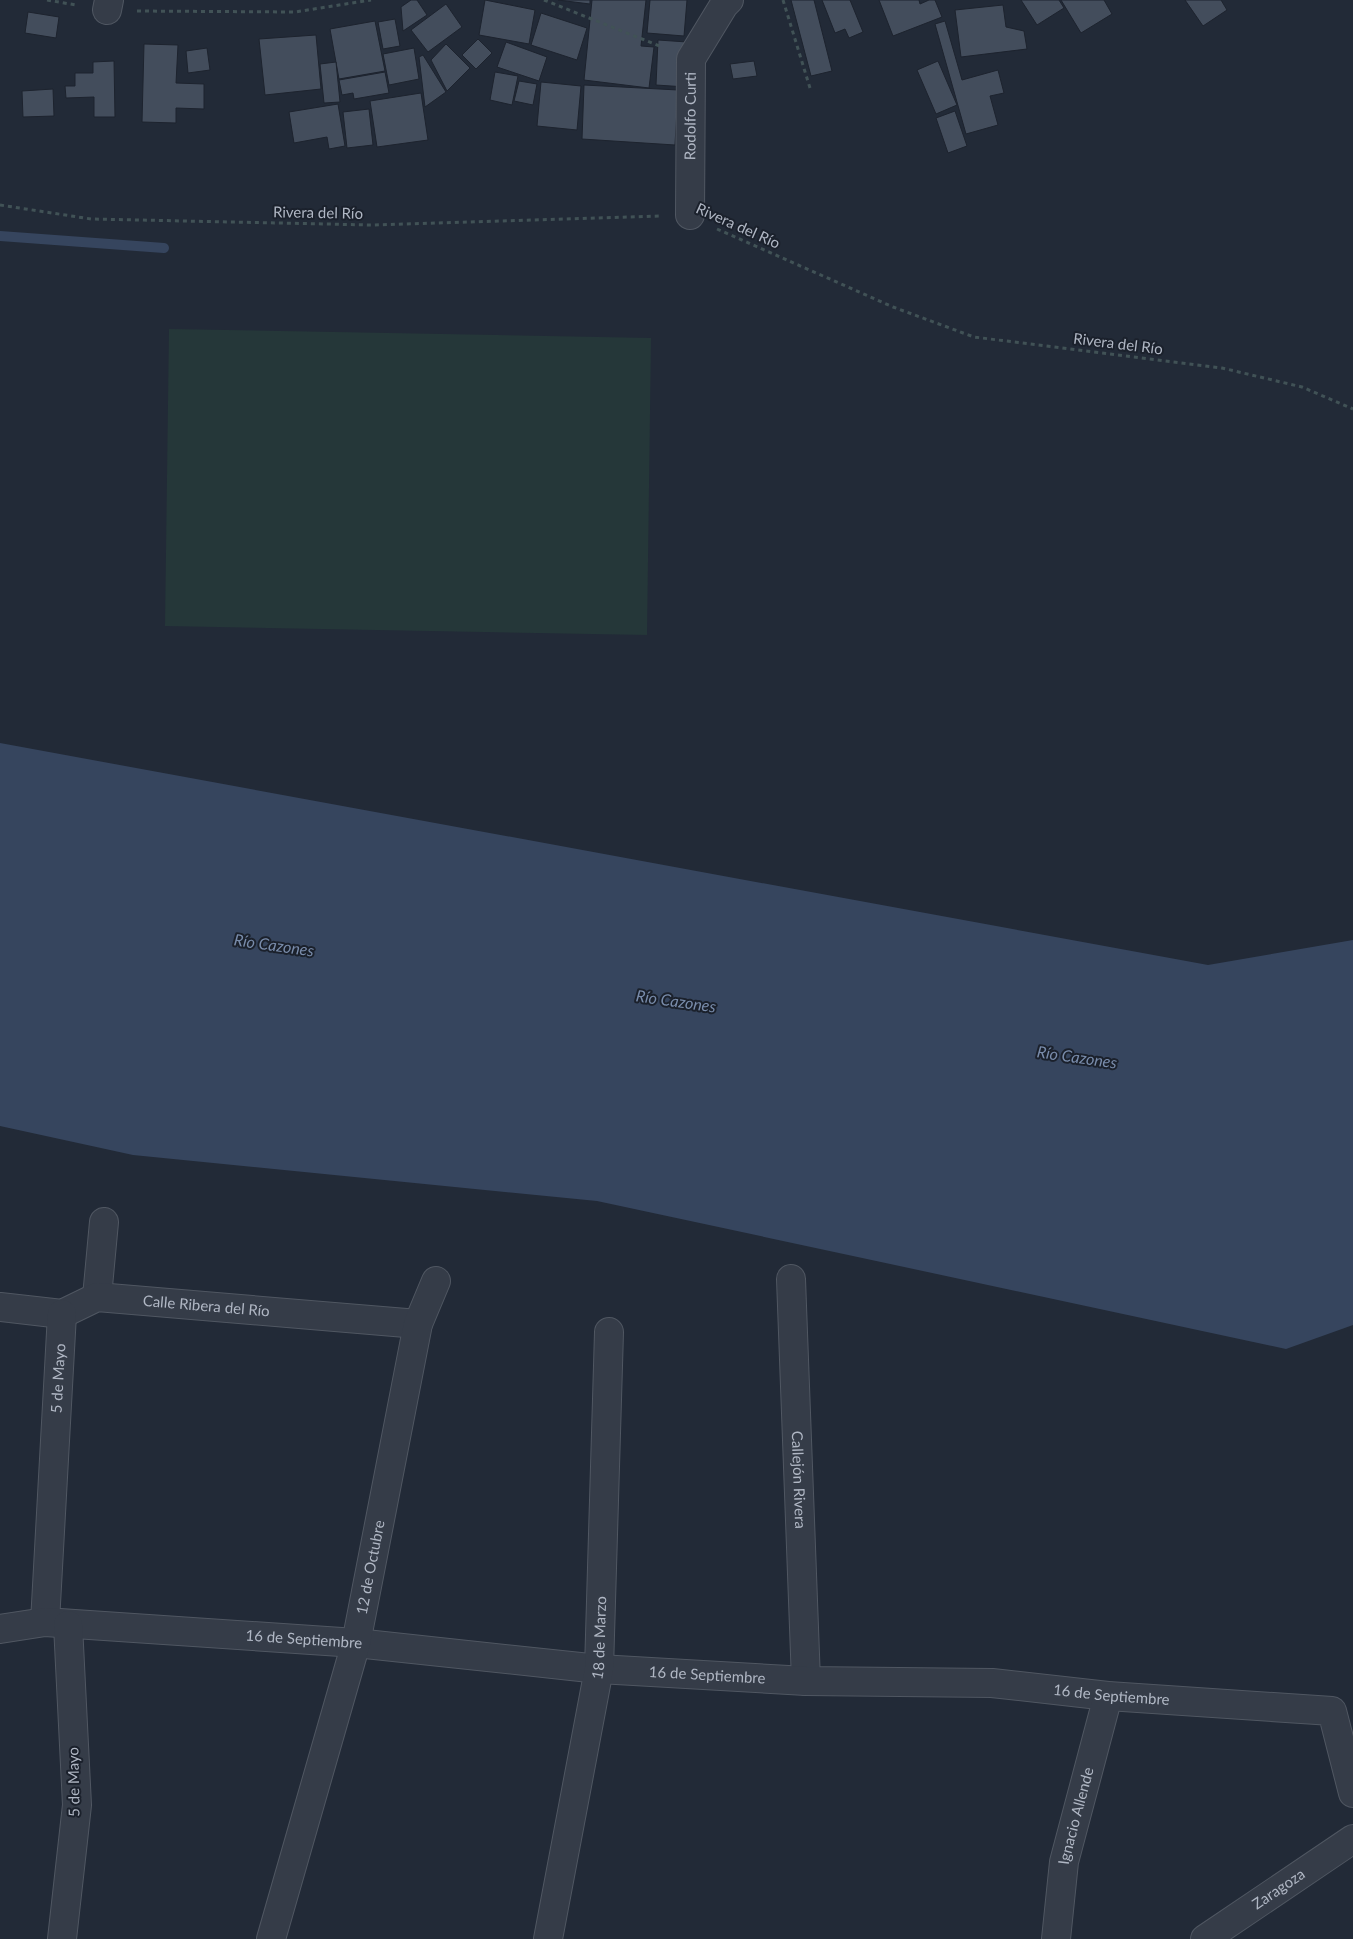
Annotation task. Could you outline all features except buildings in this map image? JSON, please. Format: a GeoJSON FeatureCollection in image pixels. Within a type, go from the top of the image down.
{"type":"FeatureCollection","features":[{"type":"Feature","properties":{"kind":"street","name":"Rodolfo Curti"},"geometry":{"type":"LineString","coordinates":[[690,215],[691,59],[729,0]]}},
{"type":"Feature","properties":{"kind":"street"},"geometry":{"type":"LineString","coordinates":[[0,1307],[62,1314],[97,1297],[104,1222]]}},
{"type":"Feature","properties":{"kind":"street","name":"Callejón Rivera"},"geometry":{"type":"LineString","coordinates":[[791,1279],[806,1681]]}},
{"type":"Feature","properties":{"kind":"street","name":"12 de Octubre"},"geometry":{"type":"LineString","coordinates":[[271,1939],[356,1643],[418,1324],[436,1281]]}},
{"type":"Feature","properties":{"kind":"street","name":"Calle Ribera del Río"},"geometry":{"type":"LineString","coordinates":[[97,1297],[418,1324]]}},
{"type":"Feature","properties":{"kind":"street","name":"5 de Mayo"},"geometry":{"type":"LineString","coordinates":[[62,1314],[56,1623],[77,1805],[62,1939]]}},
{"type":"Feature","properties":{"kind":"street","name":"18 de Marzo"},"geometry":{"type":"LineString","coordinates":[[548,1939],[599,1669],[609,1332]]}},
{"type":"Feature","properties":{"kind":"street","name":"16 de Septiembre"},"geometry":{"type":"LineString","coordinates":[[0,1629],[56,1623],[356,1643],[599,1669],[806,1681],[992,1683],[1108,1696],[1332,1710],[1353,1793]]}},
{"type":"Feature","properties":{"kind":"street","name":"Ignacio Allende"},"geometry":{"type":"LineString","coordinates":[[1056,1939],[1064,1862],[1108,1696]]}},
{"type":"Feature","properties":{"kind":"street","name":"Zaragoza"},"geometry":{"type":"LineString","coordinates":[[1205,1939],[1353,1840]]}},
{"type":"Feature","properties":{"kind":"path"},"geometry":{"type":"LineString","coordinates":[[108,5],[295,12],[370,0]]}},
{"type":"Feature","properties":{"kind":"path"},"geometry":{"type":"LineString","coordinates":[[544,0],[691,59]]}},
{"type":"Feature","properties":{"kind":"path"},"geometry":{"type":"LineString","coordinates":[[783,0],[810,88]]}},
{"type":"Feature","properties":{"kind":"path","name":"Rivera del Río"},"geometry":{"type":"LineString","coordinates":[[0,205],[91,218],[372,225],[690,215],[716,229],[893,307],[974,337],[1222,368],[1302,387],[1353,409]]}},
{"type":"Feature","properties":{"kind":"shaded area"},"geometry":{"type":"Polygon","coordinates":[[[169,329],[651,338],[647,635],[165,626],[169,329]]]}},
{"type":"Feature","properties":{"kind":"water","name":"Río Cazones"},"geometry":{"type":"Polygon","coordinates":[[[0,743],[1208,965],[1353,940],[1353,1325],[1286,1349],[597,1201],[133,1155],[0,1126],[0,743]]]}},
{"type":"Feature","properties":{"kind":"waterway"},"geometry":{"type":"LineString","coordinates":[[0,236],[164,248]]}}]}
